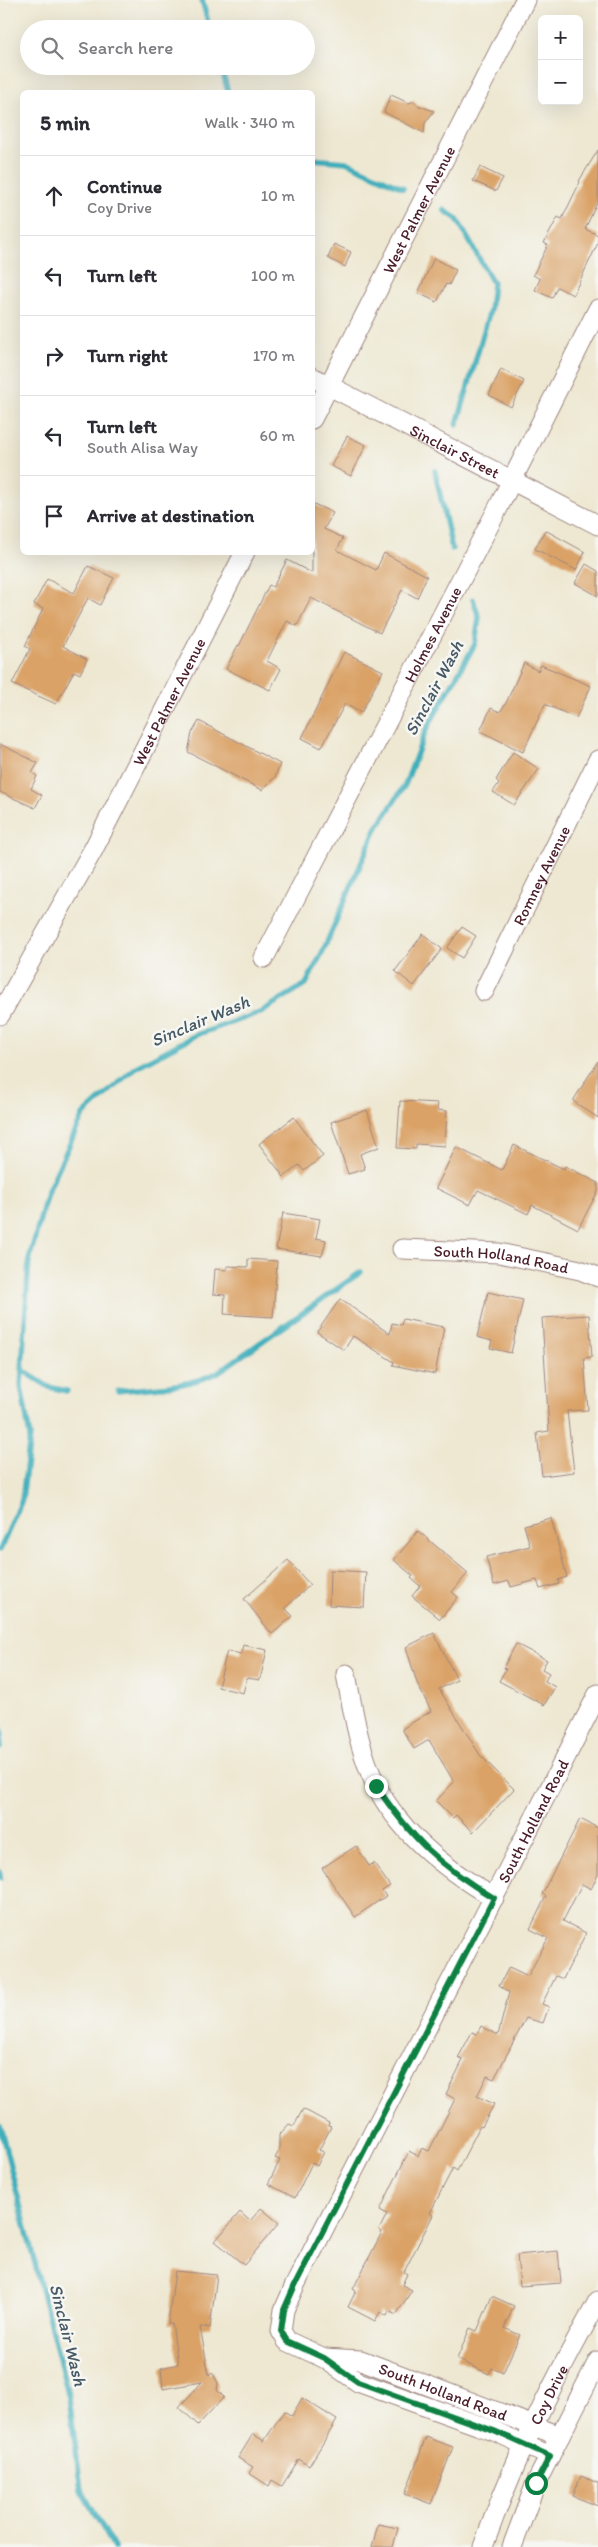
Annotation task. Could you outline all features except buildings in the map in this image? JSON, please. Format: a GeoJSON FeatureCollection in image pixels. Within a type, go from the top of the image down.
{"type":"FeatureCollection","features":[{"type":"Feature","properties":{"kind":"street","name":"West Palmer Avenue"},"geometry":{"type":"LineString","coordinates":[[315,413],[525,0]]}},
{"type":"Feature","properties":{"kind":"street","name":"Holmes Avenue"},"geometry":{"type":"LineString","coordinates":[[264,958],[598,309]]}},
{"type":"Feature","properties":{"kind":"street","name":"Sinclair Street"},"geometry":{"type":"LineString","coordinates":[[315,379],[598,526]]}},
{"type":"Feature","properties":{"kind":"street","name":"West Palmer Avenue"},"geometry":{"type":"LineString","coordinates":[[0,1015],[93,850],[243,555]]}},
{"type":"Feature","properties":{"kind":"street","name":"Romney Avenue"},"geometry":{"type":"LineString","coordinates":[[484,991],[598,760]]}},
{"type":"Feature","properties":{"kind":"street","name":"South Holland Road"},"geometry":{"type":"LineString","coordinates":[[402,1249],[499,1252],[580,1270],[598,1277]]}},
{"type":"Feature","properties":{"kind":"street"},"geometry":{"type":"LineString","coordinates":[[346,1674],[357,1732],[376,1786],[402,1823],[440,1863],[494,1898]]}},
{"type":"Feature","properties":{"kind":"street","name":"South Holland Road"},"geometry":{"type":"LineString","coordinates":[[550,2456],[523,2443],[358,2382],[324,2358],[287,2341],[281,2331],[284,2310],[598,1694]]}},
{"type":"Feature","properties":{"kind":"street","name":"Coy Drive"},"geometry":{"type":"LineString","coordinates":[[482,2547],[523,2443],[598,2301]]}},
{"type":"Feature","properties":{"kind":"street","name":"South Holland Road"},"geometry":{"type":"LineString","coordinates":[[324,2358],[361,2360],[560,2436]]}},
{"type":"Feature","properties":{"kind":"street","name":"Coy Drive"},"geometry":{"type":"LineString","coordinates":[[512,2547],[536,2483],[598,2361]]}},
{"type":"Feature","properties":{"kind":"waterway","name":"Sinclair Wash"},"geometry":{"type":"LineString","coordinates":[[202,0],[208,20]]}},
{"type":"Feature","properties":{"kind":"waterway","name":"Sinclair Wash"},"geometry":{"type":"LineString","coordinates":[[223,75],[227,90]]}},
{"type":"Feature","properties":{"kind":"waterway","name":"Sinclair Wash"},"geometry":{"type":"LineString","coordinates":[[315,159],[346,162],[403,188]]}},
{"type":"Feature","properties":{"kind":"waterway","name":"Sinclair Wash"},"geometry":{"type":"LineString","coordinates":[[444,210],[457,219],[493,283],[490,310],[457,425]]}},
{"type":"Feature","properties":{"kind":"waterway","name":"Sinclair Wash"},"geometry":{"type":"LineString","coordinates":[[435,471],[452,549]]}},
{"type":"Feature","properties":{"kind":"waterway","name":"Sinclair Wash"},"geometry":{"type":"LineString","coordinates":[[0,1550],[22,1500],[30,1437],[21,1386],[29,1260],[47,1193],[83,1115],[136,1067],[196,1035],[259,1013],[306,984],[323,951],[376,829],[405,785],[426,730],[475,644],[479,618],[473,599]]}},
{"type":"Feature","properties":{"kind":"waterway"},"geometry":{"type":"LineString","coordinates":[[118,1391],[156,1388],[193,1382],[217,1373],[361,1272]]}},
{"type":"Feature","properties":{"kind":"waterway"},"geometry":{"type":"LineString","coordinates":[[22,1370],[49,1387],[67,1391]]}},
{"type":"Feature","properties":{"kind":"waterway","name":"Sinclair Wash"},"geometry":{"type":"LineString","coordinates":[[0,1727],[2,1733],[0,1748]]}},
{"type":"Feature","properties":{"kind":"waterway","name":"Sinclair Wash"},"geometry":{"type":"LineString","coordinates":[[0,1872],[0,1877]]}},
{"type":"Feature","properties":{"kind":"waterway","name":"Sinclair Wash"},"geometry":{"type":"LineString","coordinates":[[0,2126],[69,2398],[81,2490],[114,2547]]}},
{"type":"Feature","properties":{"kind":"route"},"geometry":{"type":"LineString","coordinates":[[376,1786],[402,1823],[440,1863],[494,1898],[295,2285],[284,2310],[281,2331],[287,2341],[298,2348],[324,2358],[358,2382],[494,2431],[550,2456],[536,2483]]}}]}
